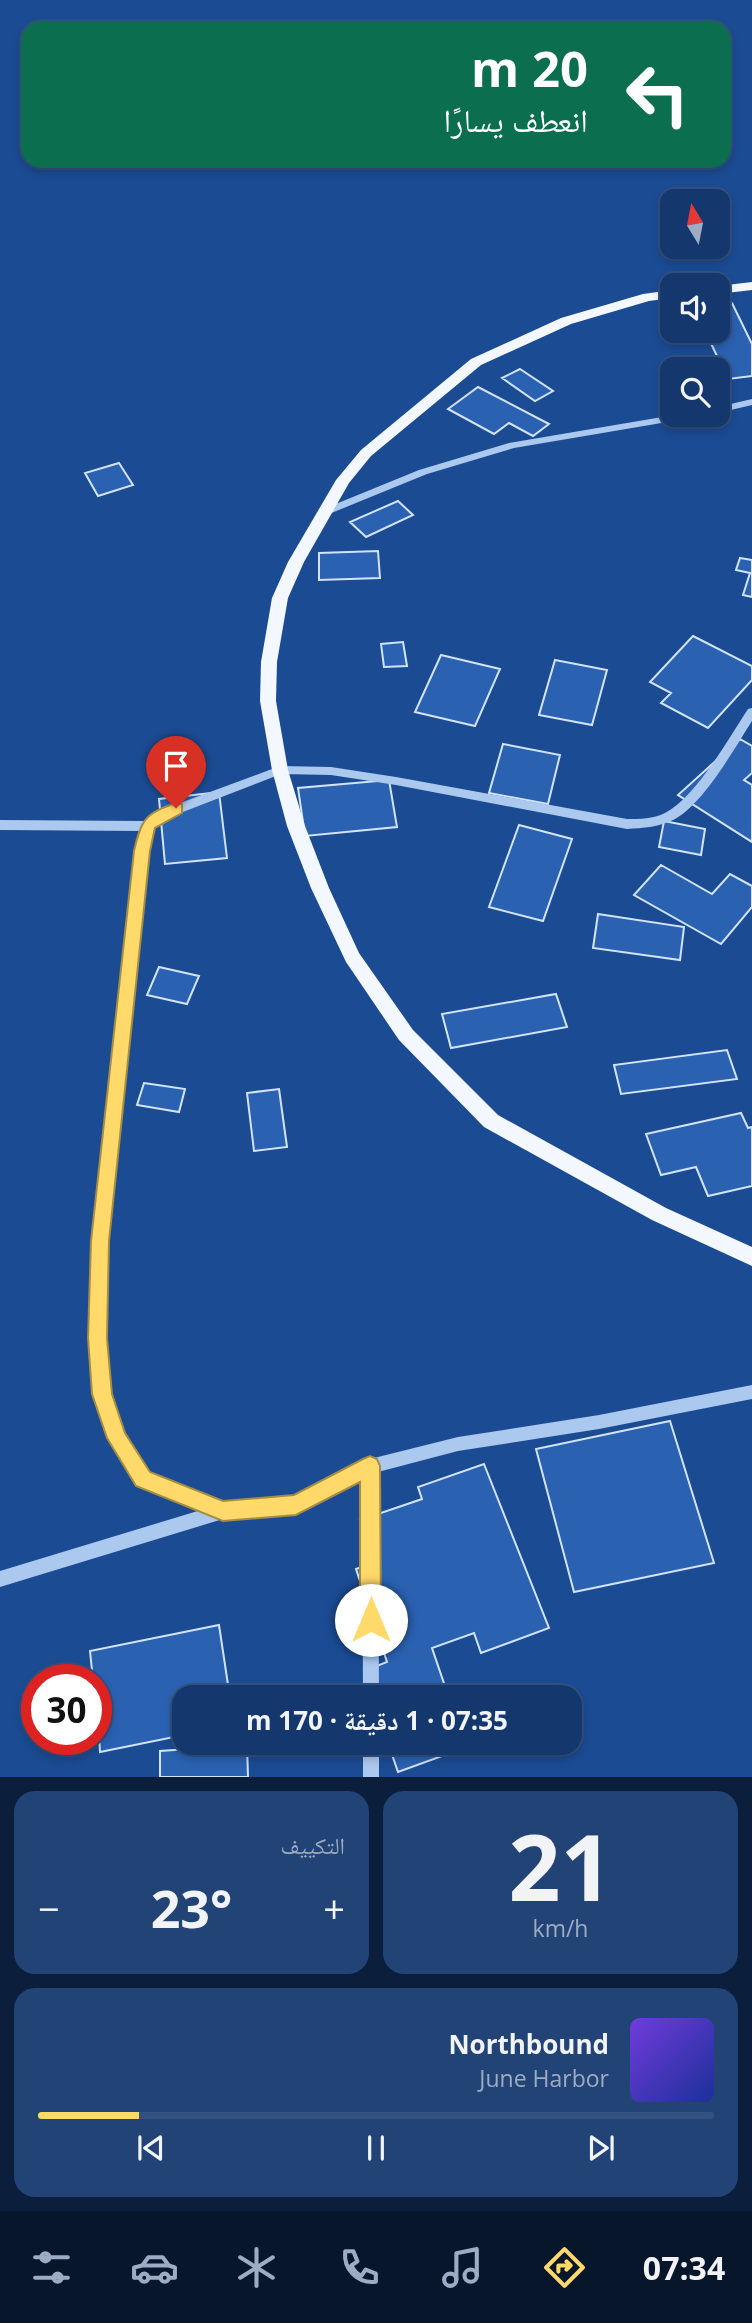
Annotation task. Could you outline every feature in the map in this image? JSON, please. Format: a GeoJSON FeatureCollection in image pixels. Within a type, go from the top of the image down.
{"type":"FeatureCollection","features":[{"type":"Feature","properties":{"kind":"main road"},"geometry":{"type":"LineString","coordinates":[[730,289],[752,286]]}},
{"type":"Feature","properties":{"kind":"main road"},"geometry":{"type":"LineString","coordinates":[[660,296],[566,321],[476,362],[366,453],[343,480],[280,598],[269,662],[268,701],[280,770],[315,876],[352,957],[406,1035],[491,1121],[659,1214],[752,1257]]}},
{"type":"Feature","properties":{"kind":"street"},"geometry":{"type":"LineString","coordinates":[[730,407],[752,402]]}},
{"type":"Feature","properties":{"kind":"street"},"geometry":{"type":"LineString","coordinates":[[325,512],[423,472],[513,445],[660,420]]}},
{"type":"Feature","properties":{"kind":"street"},"geometry":{"type":"LineString","coordinates":[[223,1511],[143,1479],[117,1438],[102,1394],[97,1338],[100,1241],[122,1020],[147,826],[153,819],[176,808],[280,770],[331,771],[627,824],[649,824],[675,813],[711,772],[752,712]]}},
{"type":"Feature","properties":{"kind":"street"},"geometry":{"type":"LineString","coordinates":[[0,825],[147,826]]}},
{"type":"Feature","properties":{"kind":"street"},"geometry":{"type":"LineString","coordinates":[[0,1579],[223,1511],[296,1505],[370,1466],[458,1444],[599,1422],[752,1392]]}},
{"type":"Feature","properties":{"kind":"street"},"geometry":{"type":"LineString","coordinates":[[370,1466],[371,1685]]}},
{"type":"Feature","properties":{"kind":"street"},"geometry":{"type":"LineString","coordinates":[[371,1755],[371,1777]]}},
{"type":"Feature","properties":{"kind":"building"},"geometry":{"type":"Polygon","coordinates":[[[730,303],[752,344],[752,376],[730,379],[730,357],[717,357],[711,343],[730,343],[730,303]]]}},
{"type":"Feature","properties":{"kind":"building"},"geometry":{"type":"Polygon","coordinates":[[[520,369],[553,391],[535,401],[502,378],[520,369]]]}},
{"type":"Feature","properties":{"kind":"building"},"geometry":{"type":"Polygon","coordinates":[[[478,387],[549,424],[533,436],[509,423],[494,434],[448,409],[478,387]]]}},
{"type":"Feature","properties":{"kind":"building"},"geometry":{"type":"Polygon","coordinates":[[[119,463],[133,485],[98,496],[85,473],[119,463]]]}},
{"type":"Feature","properties":{"kind":"building"},"geometry":{"type":"Polygon","coordinates":[[[398,501],[413,515],[366,537],[350,522],[398,501]]]}},
{"type":"Feature","properties":{"kind":"building"},"geometry":{"type":"Polygon","coordinates":[[[378,551],[380,578],[319,580],[319,553],[378,551]]]}},
{"type":"Feature","properties":{"kind":"building"},"geometry":{"type":"Polygon","coordinates":[[[740,558],[752,560],[752,597],[743,595],[750,573],[736,570],[740,558]]]}},
{"type":"Feature","properties":{"kind":"building"},"geometry":{"type":"Polygon","coordinates":[[[693,636],[752,666],[752,680],[708,728],[661,703],[671,693],[650,682],[693,636]]]}},
{"type":"Feature","properties":{"kind":"building"},"geometry":{"type":"Polygon","coordinates":[[[403,642],[407,666],[384,667],[381,644],[403,642]]]}},
{"type":"Feature","properties":{"kind":"building"},"geometry":{"type":"Polygon","coordinates":[[[441,655],[500,669],[475,726],[415,712],[441,655]]]}},
{"type":"Feature","properties":{"kind":"building"},"geometry":{"type":"Polygon","coordinates":[[[555,660],[607,670],[592,725],[539,715],[555,660]]]}},
{"type":"Feature","properties":{"kind":"building"},"geometry":{"type":"Polygon","coordinates":[[[740,739],[752,746],[752,773],[744,780],[752,785],[752,842],[678,795],[740,739]]]}},
{"type":"Feature","properties":{"kind":"building"},"geometry":{"type":"Polygon","coordinates":[[[503,744],[560,755],[548,804],[489,793],[503,744]]]}},
{"type":"Feature","properties":{"kind":"building"},"geometry":{"type":"Polygon","coordinates":[[[389,780],[397,827],[305,836],[298,788],[389,780]]]}},
{"type":"Feature","properties":{"kind":"building"},"geometry":{"type":"Polygon","coordinates":[[[219,792],[227,858],[165,864],[159,799],[219,792]]]}},
{"type":"Feature","properties":{"kind":"building"},"geometry":{"type":"Polygon","coordinates":[[[664,821],[705,829],[701,855],[659,847],[664,821]]]}},
{"type":"Feature","properties":{"kind":"building"},"geometry":{"type":"Polygon","coordinates":[[[519,825],[572,839],[543,921],[489,907],[519,825]]]}},
{"type":"Feature","properties":{"kind":"building"},"geometry":{"type":"Polygon","coordinates":[[[661,865],[712,894],[730,874],[752,886],[752,907],[721,944],[634,895],[661,865]]]}},
{"type":"Feature","properties":{"kind":"building"},"geometry":{"type":"Polygon","coordinates":[[[598,914],[684,927],[680,960],[593,948],[598,914]]]}},
{"type":"Feature","properties":{"kind":"building"},"geometry":{"type":"Polygon","coordinates":[[[159,967],[199,976],[187,1004],[147,995],[159,967]]]}},
{"type":"Feature","properties":{"kind":"building"},"geometry":{"type":"Polygon","coordinates":[[[556,994],[567,1027],[451,1048],[442,1014],[556,994]]]}},
{"type":"Feature","properties":{"kind":"building"},"geometry":{"type":"Polygon","coordinates":[[[727,1050],[737,1079],[621,1094],[614,1065],[727,1050]]]}},
{"type":"Feature","properties":{"kind":"building"},"geometry":{"type":"Polygon","coordinates":[[[144,1083],[185,1089],[179,1112],[137,1105],[144,1083]]]}},
{"type":"Feature","properties":{"kind":"building"},"geometry":{"type":"Polygon","coordinates":[[[279,1089],[287,1147],[254,1151],[247,1093],[279,1089]]]}},
{"type":"Feature","properties":{"kind":"building"},"geometry":{"type":"Polygon","coordinates":[[[741,1113],[748,1128],[752,1127],[752,1186],[708,1196],[696,1167],[661,1175],[646,1134],[741,1113]]]}},
{"type":"Feature","properties":{"kind":"building"},"geometry":{"type":"Polygon","coordinates":[[[670,1421],[714,1563],[574,1592],[536,1449],[670,1421]]]}},
{"type":"Feature","properties":{"kind":"building"},"geometry":{"type":"Polygon","coordinates":[[[484,1464],[549,1628],[481,1653],[474,1633],[432,1648],[445,1685],[369,1685],[364,1671],[387,1662],[356,1569],[375,1563],[360,1520],[422,1499],[418,1487],[484,1464]]]}},
{"type":"Feature","properties":{"kind":"building"},"geometry":{"type":"Polygon","coordinates":[[[219,1625],[228,1685],[172,1685],[172,1737],[112,1750],[112,1664],[91,1664],[90,1651],[219,1625]]]}},
{"type":"Feature","properties":{"kind":"building"},"geometry":{"type":"Polygon","coordinates":[[[172,1750],[172,1755],[247,1755],[248,1777],[160,1777],[160,1751],[172,1750]]]}},
{"type":"Feature","properties":{"kind":"building"},"geometry":{"type":"Polygon","coordinates":[[[392,1755],[445,1755],[398,1772],[392,1755]]]}},
{"type":"Feature","properties":{"kind":"route"},"geometry":{"type":"LineString","coordinates":[[176,808],[153,819],[147,826],[142,851],[100,1241],[97,1338],[102,1394],[117,1438],[143,1479],[223,1511],[296,1505],[370,1466],[371,1620]]}}]}
